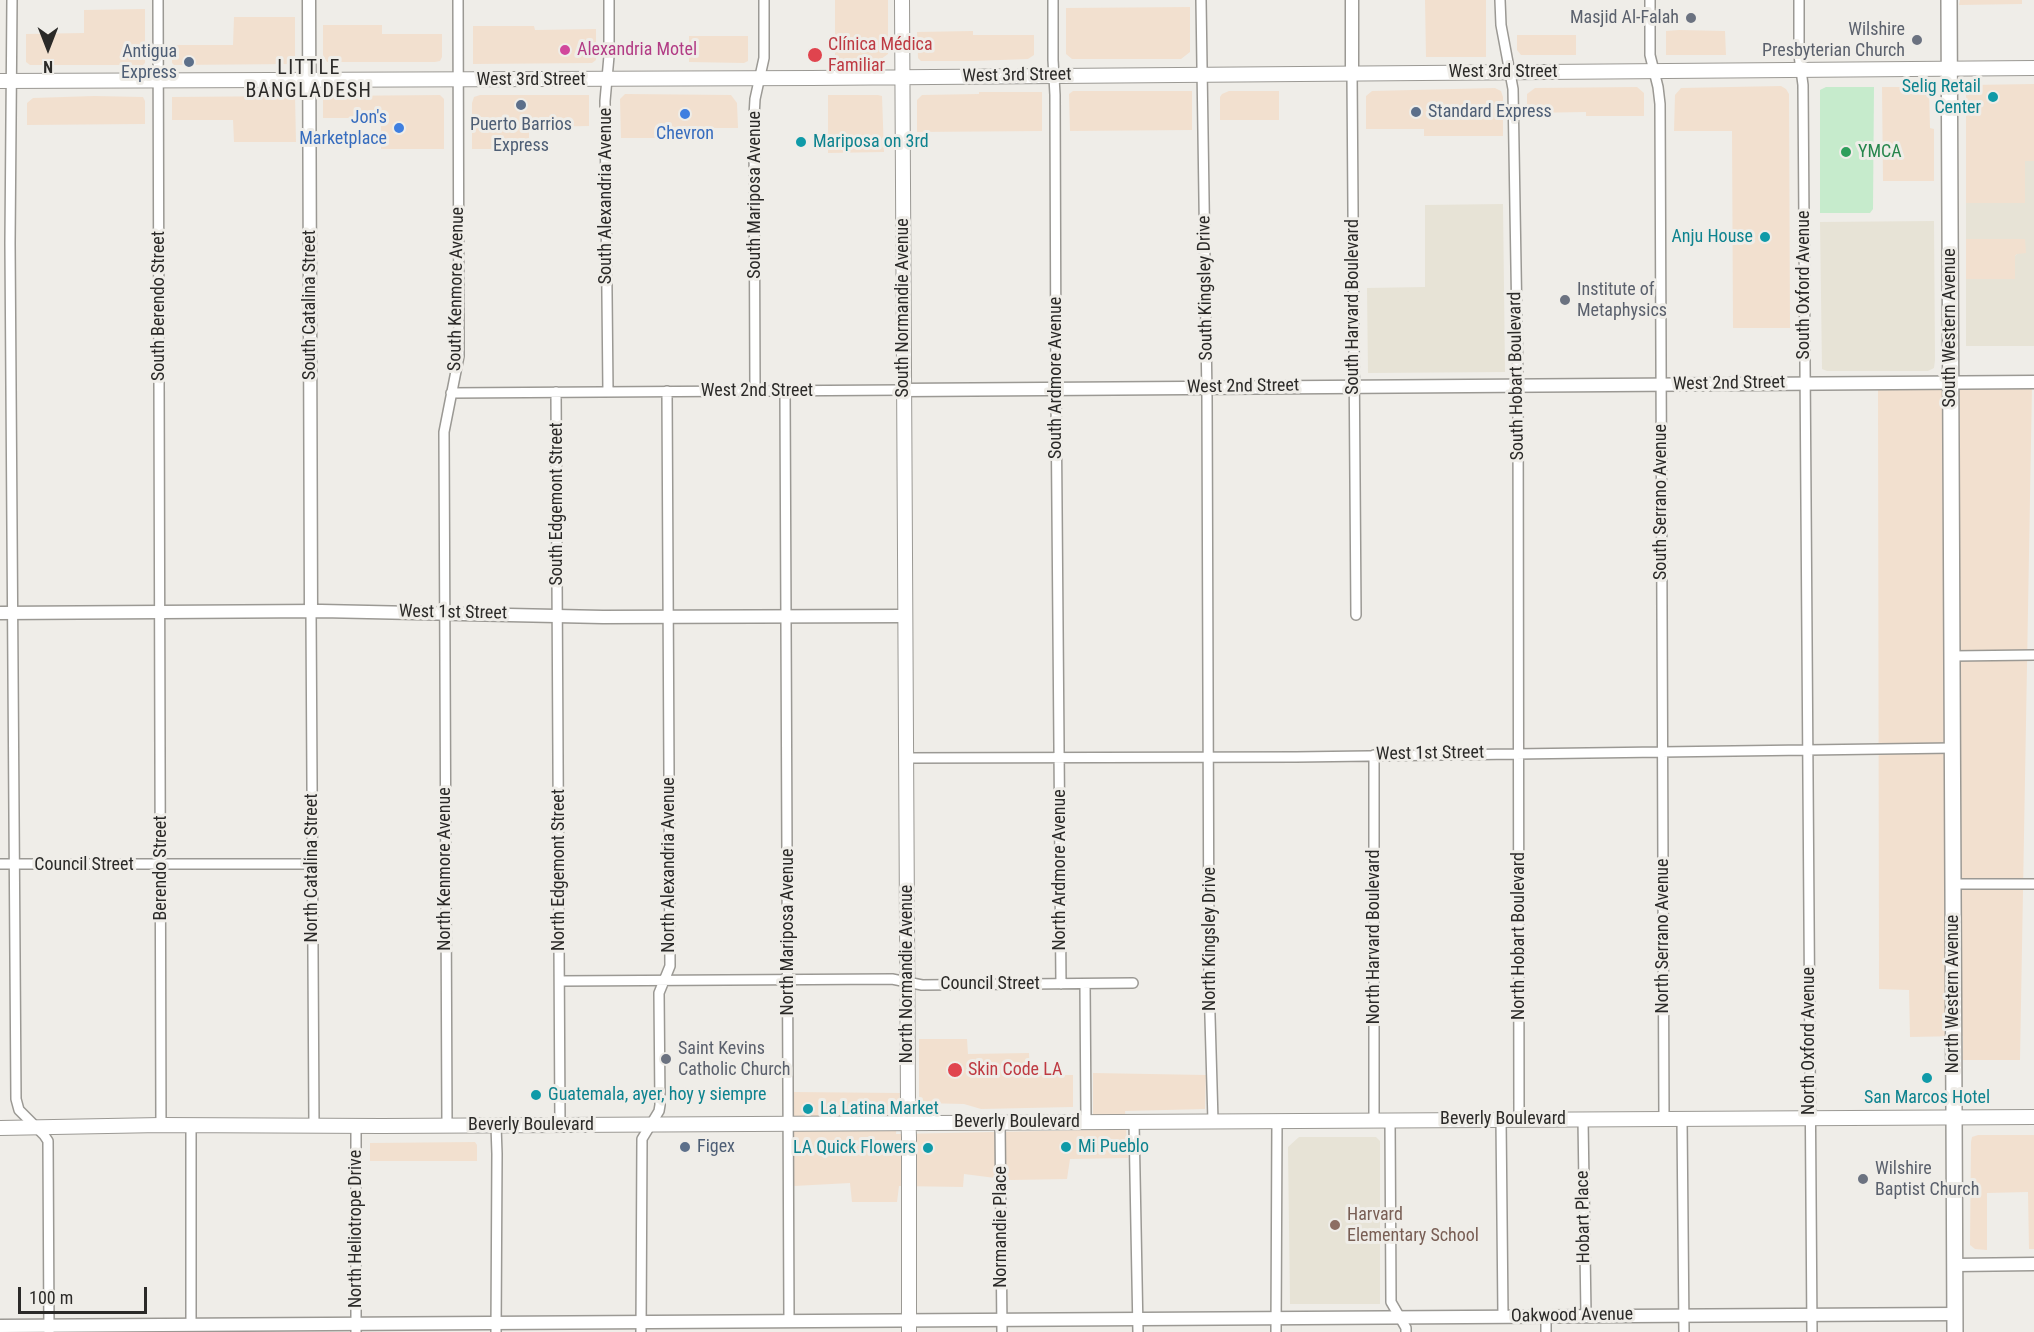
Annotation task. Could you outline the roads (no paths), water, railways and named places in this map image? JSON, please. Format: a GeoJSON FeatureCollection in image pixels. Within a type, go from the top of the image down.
{"type":"FeatureCollection","features":[{"type":"Feature","properties":{"kind":"main road","name":"South Normandie Avenue"},"geometry":{"type":"LineString","coordinates":[[902,0],[905,616]]}},
{"type":"Feature","properties":{"kind":"main road","name":"South Western Avenue"},"geometry":{"type":"LineString","coordinates":[[1949,0],[1953,656]]}},
{"type":"Feature","properties":{"kind":"main road","name":"West 3rd Street"},"geometry":{"type":"LineString","coordinates":[[6,81],[458,80],[2034,68]]}},
{"type":"Feature","properties":{"kind":"main road","name":"North Normandie Avenue"},"geometry":{"type":"LineString","coordinates":[[905,616],[909,1326]]}},
{"type":"Feature","properties":{"kind":"main road","name":"North Western Avenue"},"geometry":{"type":"LineString","coordinates":[[1953,656],[1955,1332]]}},
{"type":"Feature","properties":{"kind":"main road","name":"Beverly Boulevard"},"geometry":{"type":"LineString","coordinates":[[0,1128],[161,1125],[650,1125],[1374,1119],[2034,1117]]}},
{"type":"Feature","properties":{"kind":"street"},"geometry":{"type":"LineString","coordinates":[[12,0],[6,81],[10,251],[16,1099],[19,1110],[45,1135],[48,1141],[49,1329]]}},
{"type":"Feature","properties":{"kind":"street","name":"South Berendo Street"},"geometry":{"type":"LineString","coordinates":[[158,0],[160,611]]}},
{"type":"Feature","properties":{"kind":"street","name":"South Catalina Street"},"geometry":{"type":"LineString","coordinates":[[309,0],[311,611]]}},
{"type":"Feature","properties":{"kind":"street","name":"South Kenmore Avenue"},"geometry":{"type":"LineString","coordinates":[[445,612],[444,432],[459,356],[458,0]]}},
{"type":"Feature","properties":{"kind":"street","name":"South Alexandria Avenue"},"geometry":{"type":"LineString","coordinates":[[608,392],[605,113],[609,56],[609,0]]}},
{"type":"Feature","properties":{"kind":"street","name":"South Mariposa Avenue"},"geometry":{"type":"LineString","coordinates":[[755,391],[754,117],[764,58],[764,0]]}},
{"type":"Feature","properties":{"kind":"street","name":"South Ardmore Avenue"},"geometry":{"type":"LineString","coordinates":[[1053,0],[1059,757]]}},
{"type":"Feature","properties":{"kind":"street","name":"South Kingsley Drive"},"geometry":{"type":"LineString","coordinates":[[1201,0],[1210,757]]}},
{"type":"Feature","properties":{"kind":"street","name":"South Harvard Boulevard"},"geometry":{"type":"LineString","coordinates":[[1352,0],[1356,615]]}},
{"type":"Feature","properties":{"kind":"street","name":"South Hobart Boulevard"},"geometry":{"type":"LineString","coordinates":[[1500,0],[1501,25],[1513,87],[1518,385],[1518,753]]}},
{"type":"Feature","properties":{"kind":"street","name":"South Serrano Avenue"},"geometry":{"type":"LineString","coordinates":[[1650,0],[1650,55],[1660,104],[1662,752]]}},
{"type":"Feature","properties":{"kind":"street","name":"South Oxford Avenue"},"geometry":{"type":"LineString","coordinates":[[1799,0],[1799,55],[1803,85],[1807,751]]}},
{"type":"Feature","properties":{"kind":"street","name":"West 2nd Street"},"geometry":{"type":"LineString","coordinates":[[451,393],[2034,382]]}},
{"type":"Feature","properties":{"kind":"street","name":"North Alexandria Avenue"},"geometry":{"type":"LineString","coordinates":[[641,1326],[642,1139],[660,1105],[659,993],[670,966],[667,391]]}},
{"type":"Feature","properties":{"kind":"street"},"geometry":{"type":"LineString","coordinates":[[785,391],[786,616]]}},
{"type":"Feature","properties":{"kind":"street","name":"South Edgemont Street"},"geometry":{"type":"LineString","coordinates":[[556,392],[557,616]]}},
{"type":"Feature","properties":{"kind":"street","name":"Berendo Street"},"geometry":{"type":"LineString","coordinates":[[160,611],[161,1125]]}},
{"type":"Feature","properties":{"kind":"street","name":"West 1st Street"},"geometry":{"type":"LineString","coordinates":[[0,613],[311,611],[668,617],[905,616]]}},
{"type":"Feature","properties":{"kind":"street","name":"North Catalina Street"},"geometry":{"type":"LineString","coordinates":[[311,611],[314,1126]]}},
{"type":"Feature","properties":{"kind":"street","name":"North Kenmore Avenue"},"geometry":{"type":"LineString","coordinates":[[445,612],[447,1125]]}},
{"type":"Feature","properties":{"kind":"street","name":"North Edgemont Street"},"geometry":{"type":"LineString","coordinates":[[557,616],[560,1125]]}},
{"type":"Feature","properties":{"kind":"street","name":"North Mariposa Avenue"},"geometry":{"type":"LineString","coordinates":[[786,616],[790,1123],[789,1320]]}},
{"type":"Feature","properties":{"kind":"street"},"geometry":{"type":"LineString","coordinates":[[1953,656],[2034,655]]}},
{"type":"Feature","properties":{"kind":"street","name":"West 1st Street"},"geometry":{"type":"LineString","coordinates":[[906,758],[1210,757],[1953,748]]}},
{"type":"Feature","properties":{"kind":"street","name":"North Oxford Avenue"},"geometry":{"type":"LineString","coordinates":[[1807,751],[1812,1332]]}},
{"type":"Feature","properties":{"kind":"street","name":"North Serrano Avenue"},"geometry":{"type":"LineString","coordinates":[[1662,752],[1664,1119]]}},
{"type":"Feature","properties":{"kind":"street","name":"North Hobart Boulevard"},"geometry":{"type":"LineString","coordinates":[[1518,753],[1519,1119]]}},
{"type":"Feature","properties":{"kind":"street","name":"North Harvard Boulevard"},"geometry":{"type":"LineString","coordinates":[[1374,755],[1374,1119]]}},
{"type":"Feature","properties":{"kind":"street","name":"North Ardmore Avenue"},"geometry":{"type":"LineString","coordinates":[[1059,757],[1061,984]]}},
{"type":"Feature","properties":{"kind":"street","name":"North Kingsley Drive"},"geometry":{"type":"LineString","coordinates":[[1210,757],[1209,982],[1213,1120]]}},
{"type":"Feature","properties":{"kind":"street","name":"Council Street"},"geometry":{"type":"LineString","coordinates":[[0,864],[312,864]]}},
{"type":"Feature","properties":{"kind":"street"},"geometry":{"type":"LineString","coordinates":[[1953,884],[2034,884]]}},
{"type":"Feature","properties":{"kind":"street","name":"Council Street"},"geometry":{"type":"LineString","coordinates":[[560,981],[892,979],[922,985],[1133,982]]}},
{"type":"Feature","properties":{"kind":"street"},"geometry":{"type":"LineString","coordinates":[[1085,984],[1086,1122]]}},
{"type":"Feature","properties":{"kind":"street"},"geometry":{"type":"LineString","coordinates":[[1501,1119],[1503,1316]]}},
{"type":"Feature","properties":{"kind":"street","name":"Hobart Place"},"geometry":{"type":"LineString","coordinates":[[1583,1119],[1586,1315]]}},
{"type":"Feature","properties":{"kind":"street"},"geometry":{"type":"LineString","coordinates":[[1682,1119],[1684,1332]]}},
{"type":"Feature","properties":{"kind":"street"},"geometry":{"type":"LineString","coordinates":[[1390,1120],[1391,1302],[1406,1332]]}},
{"type":"Feature","properties":{"kind":"street"},"geometry":{"type":"LineString","coordinates":[[1276,1332],[1277,1121]]}},
{"type":"Feature","properties":{"kind":"street","name":"Normandie Place"},"geometry":{"type":"LineString","coordinates":[[1000,1122],[1002,1332]]}},
{"type":"Feature","properties":{"kind":"street"},"geometry":{"type":"LineString","coordinates":[[1134,1122],[1138,1332]]}},
{"type":"Feature","properties":{"kind":"street"},"geometry":{"type":"LineString","coordinates":[[496,1125],[496,1327]]}},
{"type":"Feature","properties":{"kind":"street"},"geometry":{"type":"LineString","coordinates":[[191,1126],[191,1324]]}},
{"type":"Feature","properties":{"kind":"street","name":"North Heliotrope Drive"},"geometry":{"type":"LineString","coordinates":[[356,1126],[356,1327]]}},
{"type":"Feature","properties":{"kind":"street"},"geometry":{"type":"LineString","coordinates":[[1955,1264],[2034,1264]]}},
{"type":"Feature","properties":{"kind":"street","name":"Oakwood Avenue"},"geometry":{"type":"LineString","coordinates":[[0,1326],[49,1329],[191,1324],[356,1327],[641,1326],[789,1320],[909,1326],[1001,1318],[1955,1314]]}},
{"type":"Feature","properties":{"kind":"street"},"geometry":{"type":"LineString","coordinates":[[1546,1317],[1546,1332]]}},
{"type":"Feature","properties":{"kind":"place","name":"Masjid Al-Falah"},"geometry":{"type":"Point","coordinates":[1691,18]}},
{"type":"Feature","properties":{"kind":"place","name":"Wilshire Presbyterian Church"},"geometry":{"type":"Point","coordinates":[1917,40]}},
{"type":"Feature","properties":{"kind":"place","name":"Alexandria Motel"},"geometry":{"type":"Point","coordinates":[565,50]}},
{"type":"Feature","properties":{"kind":"place","name":"Clínica Médica Familiar"},"geometry":{"type":"Point","coordinates":[815,55]}},
{"type":"Feature","properties":{"kind":"place","name":"Antigua Express"},"geometry":{"type":"Point","coordinates":[189,62]}},
{"type":"Feature","properties":{"kind":"place","name":"Selig Retail Center"},"geometry":{"type":"Point","coordinates":[1993,97]}},
{"type":"Feature","properties":{"kind":"place","name":"Puerto Barrios Express"},"geometry":{"type":"Point","coordinates":[521,105]}},
{"type":"Feature","properties":{"kind":"place","name":"Standard Express"},"geometry":{"type":"Point","coordinates":[1416,112]}},
{"type":"Feature","properties":{"kind":"place","name":"Chevron"},"geometry":{"type":"Point","coordinates":[685,114]}},
{"type":"Feature","properties":{"kind":"place","name":"Jon's Marketplace"},"geometry":{"type":"Point","coordinates":[399,128]}},
{"type":"Feature","properties":{"kind":"place","name":"Mariposa on 3rd"},"geometry":{"type":"Point","coordinates":[801,142]}},
{"type":"Feature","properties":{"kind":"place","name":"YMCA"},"geometry":{"type":"Point","coordinates":[1846,152]}},
{"type":"Feature","properties":{"kind":"place","name":"Anju House"},"geometry":{"type":"Point","coordinates":[1765,237]}},
{"type":"Feature","properties":{"kind":"place","name":"Institute of Metaphysics"},"geometry":{"type":"Point","coordinates":[1565,300]}},
{"type":"Feature","properties":{"kind":"place","name":"Saint Kevins Catholic Church"},"geometry":{"type":"Point","coordinates":[666,1059]}},
{"type":"Feature","properties":{"kind":"place","name":"Skin Code LA"},"geometry":{"type":"Point","coordinates":[955,1070]}},
{"type":"Feature","properties":{"kind":"place","name":"San Marcos Hotel"},"geometry":{"type":"Point","coordinates":[1927,1078]}},
{"type":"Feature","properties":{"kind":"place","name":"Guatemala, ayer, hoy y siempre"},"geometry":{"type":"Point","coordinates":[536,1095]}},
{"type":"Feature","properties":{"kind":"place","name":"La Latina Market"},"geometry":{"type":"Point","coordinates":[808,1109]}},
{"type":"Feature","properties":{"kind":"place","name":"Figex"},"geometry":{"type":"Point","coordinates":[685,1147]}},
{"type":"Feature","properties":{"kind":"place","name":"Mi Pueblo"},"geometry":{"type":"Point","coordinates":[1066,1147]}},
{"type":"Feature","properties":{"kind":"place","name":"LA Quick Flowers"},"geometry":{"type":"Point","coordinates":[928,1148]}},
{"type":"Feature","properties":{"kind":"place","name":"Wilshire Baptist Church"},"geometry":{"type":"Point","coordinates":[1863,1179]}},
{"type":"Feature","properties":{"kind":"place","name":"Harvard Elementary School"},"geometry":{"type":"Point","coordinates":[1335,1225]}},
{"type":"Feature","properties":{"kind":"district","name":"LITTLE BANGLADESH"},"geometry":{"type":"Point","coordinates":[309,80]}}]}
